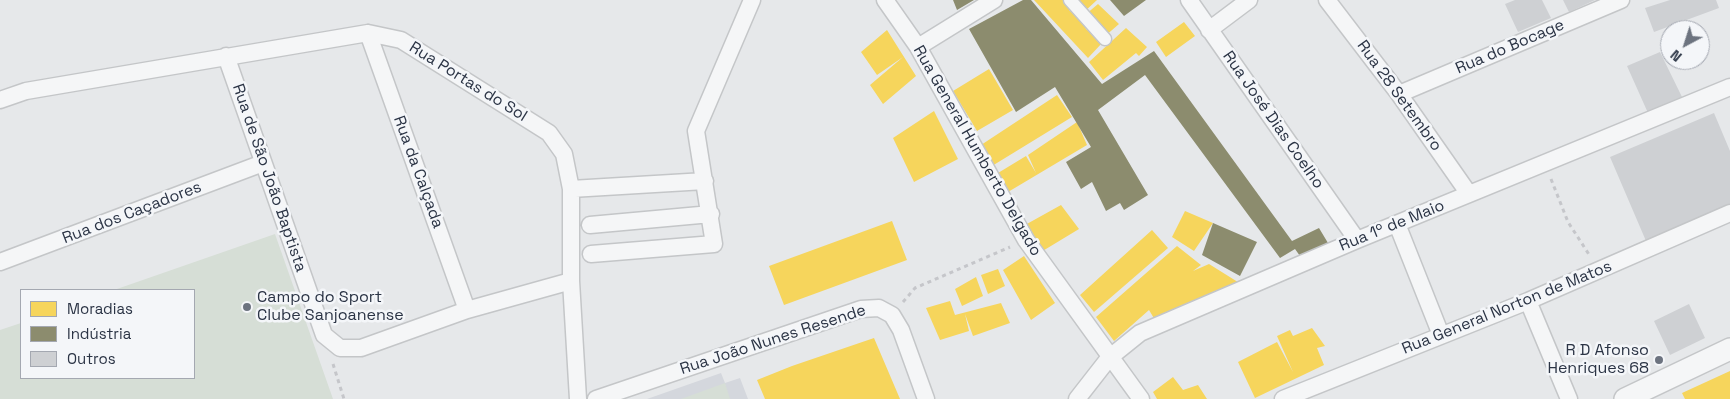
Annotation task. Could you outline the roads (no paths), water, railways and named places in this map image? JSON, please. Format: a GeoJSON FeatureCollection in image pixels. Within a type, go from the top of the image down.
{"type":"FeatureCollection","features":[{"type":"Feature","properties":{"kind":"street"},"geometry":{"type":"LineString","coordinates":[[591,254],[714,244],[711,214],[696,131],[752,0]]}},
{"type":"Feature","properties":{"kind":"street","name":"Rua General Humberto Delgado"},"geometry":{"type":"LineString","coordinates":[[885,0],[918,47],[1026,240],[1109,358],[1141,399]]}},
{"type":"Feature","properties":{"kind":"street"},"geometry":{"type":"LineString","coordinates":[[918,47],[994,0]]}},
{"type":"Feature","properties":{"kind":"street"},"geometry":{"type":"LineString","coordinates":[[1070,0],[1105,40]]}},
{"type":"Feature","properties":{"kind":"street","name":"Rua José Dias Coelho"},"geometry":{"type":"LineString","coordinates":[[1189,0],[1357,240]]}},
{"type":"Feature","properties":{"kind":"street"},"geometry":{"type":"LineString","coordinates":[[1209,30],[1249,0]]}},
{"type":"Feature","properties":{"kind":"street","name":"Rua 28 Setembro"},"geometry":{"type":"LineString","coordinates":[[1327,0],[1398,94],[1469,194]]}},
{"type":"Feature","properties":{"kind":"street","name":"Rua do Bocage"},"geometry":{"type":"LineString","coordinates":[[1398,94],[1621,0]]}},
{"type":"Feature","properties":{"kind":"street","name":"Rua Portas do Sol"},"geometry":{"type":"LineString","coordinates":[[0,100],[26,91],[368,33],[401,40],[548,133],[564,154],[571,188],[571,281],[578,399]]}},
{"type":"Feature","properties":{"kind":"street","name":"Rua da Calçada"},"geometry":{"type":"LineString","coordinates":[[368,33],[467,310]]}},
{"type":"Feature","properties":{"kind":"street","name":"Rua de São João Baptista"},"geometry":{"type":"LineString","coordinates":[[226,56],[324,335],[340,348],[361,348],[467,310]]}},
{"type":"Feature","properties":{"kind":"street","name":"Rua 1º de Maio"},"geometry":{"type":"LineString","coordinates":[[1077,399],[1109,358],[1140,333],[1357,240],[1730,87]]}},
{"type":"Feature","properties":{"kind":"street","name":"Rua dos Caçadores"},"geometry":{"type":"LineString","coordinates":[[0,262],[263,163]]}},
{"type":"Feature","properties":{"kind":"street"},"geometry":{"type":"LineString","coordinates":[[571,188],[705,181]]}},
{"type":"Feature","properties":{"kind":"street","name":"Rua General Norton de Matos"},"geometry":{"type":"LineString","coordinates":[[1284,399],[1600,271],[1730,213]]}},
{"type":"Feature","properties":{"kind":"street"},"geometry":{"type":"LineString","coordinates":[[590,224],[711,214]]}},
{"type":"Feature","properties":{"kind":"street"},"geometry":{"type":"LineString","coordinates":[[1397,224],[1441,335]]}},
{"type":"Feature","properties":{"kind":"street"},"geometry":{"type":"LineString","coordinates":[[467,310],[571,281]]}},
{"type":"Feature","properties":{"kind":"street"},"geometry":{"type":"LineString","coordinates":[[1528,301],[1569,399]]}},
{"type":"Feature","properties":{"kind":"street","name":"Rua João Nunes Resende"},"geometry":{"type":"LineString","coordinates":[[596,399],[861,309],[879,308],[892,315],[901,330],[926,399]]}},
{"type":"Feature","properties":{"kind":"street"},"geometry":{"type":"LineString","coordinates":[[1625,399],[1730,349]]}},
{"type":"Feature","properties":{"kind":"place","name":"Campo do Sport Clube Sanjoanense"},"geometry":{"type":"Point","coordinates":[247,307]}},
{"type":"Feature","properties":{"kind":"place","name":"R D Afonso Henriques 68"},"geometry":{"type":"Point","coordinates":[1659,360]}}]}
